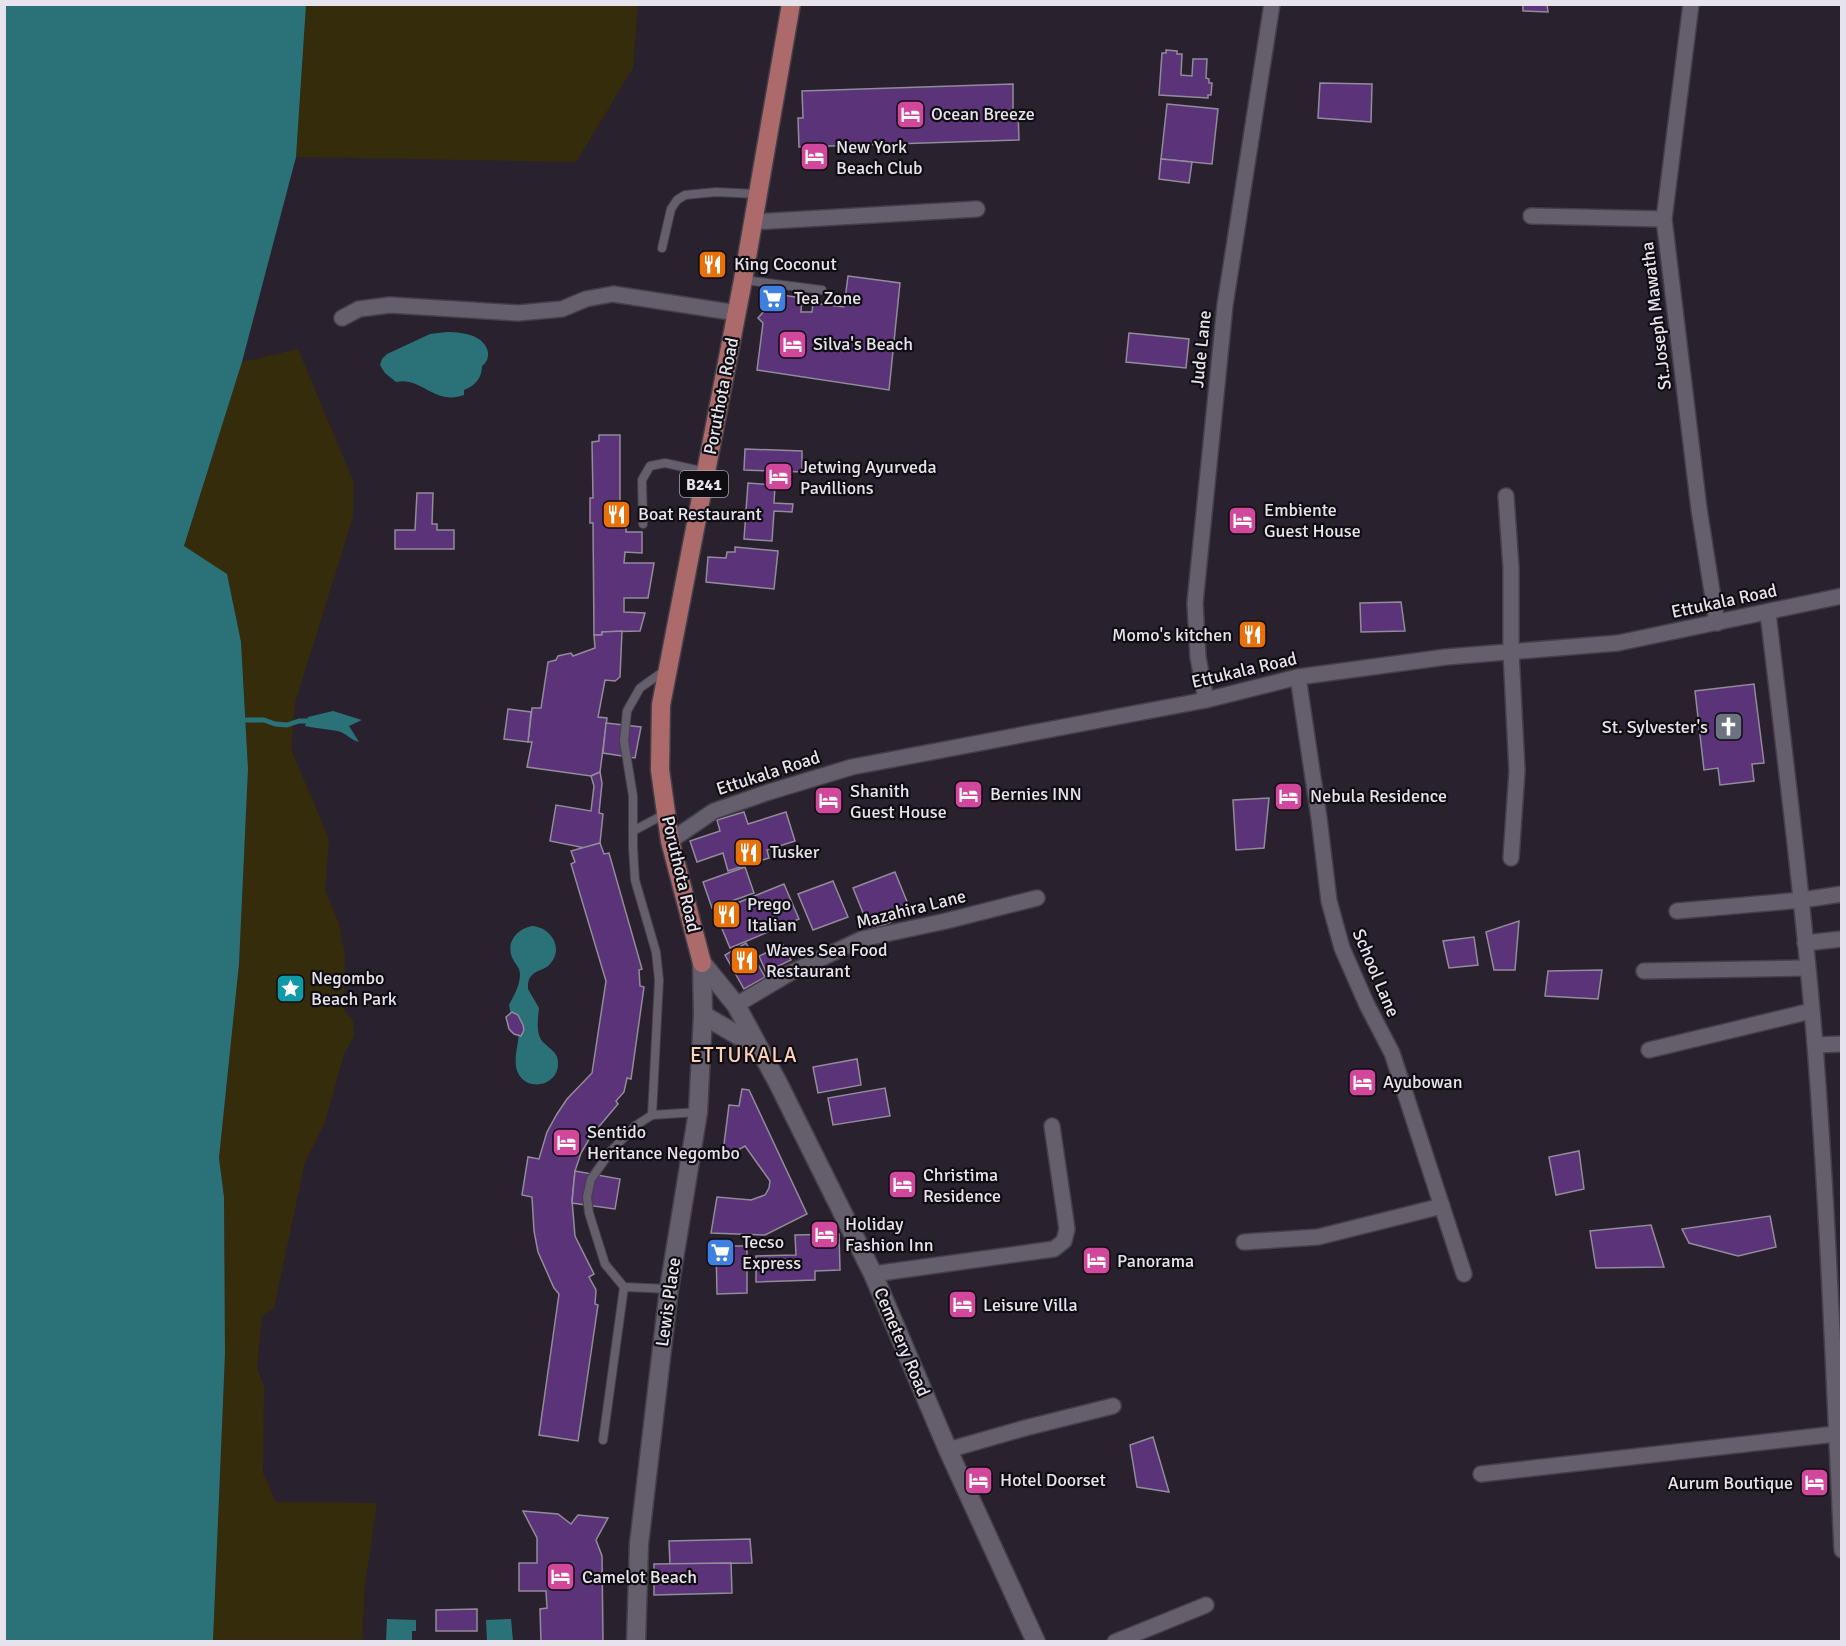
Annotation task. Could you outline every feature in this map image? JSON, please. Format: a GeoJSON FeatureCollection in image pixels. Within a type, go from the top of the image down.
{"type":"FeatureCollection","features":[{"type":"Feature","properties":{"kind":"main road","name":"Poruthota Road"},"geometry":{"type":"LineString","coordinates":[[702,963],[670,841],[660,759],[662,705],[737,313],[791,4]]}},
{"type":"Feature","properties":{"kind":"street","name":"Jude Lane"},"geometry":{"type":"LineString","coordinates":[[1206,700],[1197,657],[1195,603],[1225,305],[1272,4]]}},
{"type":"Feature","properties":{"kind":"street","name":"St.Joseph Mawatha"},"geometry":{"type":"LineString","coordinates":[[1691,4],[1664,219],[1699,510],[1717,623]]}},
{"type":"Feature","properties":{"kind":"street"},"geometry":{"type":"LineString","coordinates":[[752,222],[977,209]]}},
{"type":"Feature","properties":{"kind":"street"},"geometry":{"type":"LineString","coordinates":[[1531,216],[1664,219]]}},
{"type":"Feature","properties":{"kind":"street"},"geometry":{"type":"LineString","coordinates":[[342,318],[359,309],[390,305],[518,313],[562,309],[586,299],[613,294],[737,313]]}},
{"type":"Feature","properties":{"kind":"street"},"geometry":{"type":"LineString","coordinates":[[1506,496],[1511,568],[1510,652],[1517,771],[1511,858]]}},
{"type":"Feature","properties":{"kind":"street","name":"Ettukala Road"},"geometry":{"type":"LineString","coordinates":[[670,841],[714,811],[852,767],[1206,700],[1298,677],[1446,657],[1618,642],[1842,596]]}},
{"type":"Feature","properties":{"kind":"street"},"geometry":{"type":"LineString","coordinates":[[1768,613],[1802,900],[1815,1045],[1836,1312],[1836,1434],[1842,1550]]}},
{"type":"Feature","properties":{"kind":"street","name":"School Lane"},"geometry":{"type":"LineString","coordinates":[[1298,677],[1329,901],[1342,948],[1367,1005],[1392,1053],[1464,1274]]}},
{"type":"Feature","properties":{"kind":"street"},"geometry":{"type":"LineString","coordinates":[[1677,911],[1802,900],[1842,894]]}},
{"type":"Feature","properties":{"kind":"street","name":"Mazahira Lane"},"geometry":{"type":"LineString","coordinates":[[736,1005],[790,973],[862,939],[1037,898]]}},
{"type":"Feature","properties":{"kind":"street"},"geometry":{"type":"LineString","coordinates":[[1805,943],[1842,939]]}},
{"type":"Feature","properties":{"kind":"street","name":"Cemetery Road"},"geometry":{"type":"LineString","coordinates":[[702,963],[736,1005],[778,1083],[873,1274],[948,1450],[1036,1641]]}},
{"type":"Feature","properties":{"kind":"street","name":"Lewis Place"},"geometry":{"type":"LineString","coordinates":[[636,1641],[639,1544],[669,1289],[698,1112],[703,1015],[702,963]]}},
{"type":"Feature","properties":{"kind":"street"},"geometry":{"type":"LineString","coordinates":[[1644,971],[1807,968]]}},
{"type":"Feature","properties":{"kind":"street"},"geometry":{"type":"LineString","coordinates":[[1649,1050],[1811,1011]]}},
{"type":"Feature","properties":{"kind":"street"},"geometry":{"type":"LineString","coordinates":[[703,1015],[758,1047]]}},
{"type":"Feature","properties":{"kind":"street"},"geometry":{"type":"LineString","coordinates":[[1815,1045],[1842,1044]]}},
{"type":"Feature","properties":{"kind":"street"},"geometry":{"type":"LineString","coordinates":[[873,1274],[1054,1249],[1064,1241],[1067,1228],[1052,1126]]}},
{"type":"Feature","properties":{"kind":"street"},"geometry":{"type":"LineString","coordinates":[[1244,1242],[1318,1237],[1442,1206]]}},
{"type":"Feature","properties":{"kind":"street"},"geometry":{"type":"LineString","coordinates":[[948,1450],[1113,1406]]}},
{"type":"Feature","properties":{"kind":"street"},"geometry":{"type":"LineString","coordinates":[[1481,1474],[1836,1434]]}},
{"type":"Feature","properties":{"kind":"street"},"geometry":{"type":"LineString","coordinates":[[1115,1641],[1206,1605]]}},
{"type":"Feature","properties":{"kind":"lane"},"geometry":{"type":"LineString","coordinates":[[662,249],[671,209],[684,195],[716,192],[757,194]]}},
{"type":"Feature","properties":{"kind":"lane"},"geometry":{"type":"LineString","coordinates":[[743,280],[822,290]]}},
{"type":"Feature","properties":{"kind":"lane"},"geometry":{"type":"LineString","coordinates":[[643,524],[642,480],[650,466],[665,463],[706,472]]}},
{"type":"Feature","properties":{"kind":"lane"},"geometry":{"type":"LineString","coordinates":[[652,1115],[659,980],[656,952],[635,880],[633,796],[624,741],[627,711],[640,688],[668,669]]}},
{"type":"Feature","properties":{"kind":"lane"},"geometry":{"type":"LineString","coordinates":[[633,831],[666,813]]}},
{"type":"Feature","properties":{"kind":"lane"},"geometry":{"type":"LineString","coordinates":[[603,1440],[624,1287],[605,1264],[589,1213],[587,1197],[591,1179],[610,1151],[635,1126],[652,1115],[698,1112]]}},
{"type":"Feature","properties":{"kind":"lane"},"geometry":{"type":"LineString","coordinates":[[624,1287],[669,1289]]}},
{"type":"Feature","properties":{"kind":"sand"},"geometry":{"type":"Polygon","coordinates":[[[306,5],[638,5],[633,68],[576,162],[296,157],[306,5]]]}},
{"type":"Feature","properties":{"kind":"sand","name":"Negombo Beach Park"},"geometry":{"type":"Polygon","coordinates":[[[298,349],[354,483],[353,517],[295,703],[291,749],[329,839],[325,890],[339,924],[345,956],[344,1011],[353,1020],[354,1036],[344,1054],[325,1122],[305,1162],[274,1308],[262,1316],[257,1369],[264,1386],[263,1473],[276,1502],[377,1503],[365,1585],[362,1641],[213,1641],[225,1354],[224,1197],[219,1158],[239,964],[248,769],[241,642],[227,575],[184,547],[242,362],[298,349]]]}},
{"type":"Feature","properties":{"kind":"water"},"geometry":{"type":"Polygon","coordinates":[[[5,4],[306,5],[296,157],[242,362],[184,546],[227,574],[241,642],[248,769],[239,964],[219,1158],[224,1197],[225,1354],[213,1641],[5,1641],[5,4]]]}},
{"type":"Feature","properties":{"kind":"water"},"geometry":{"type":"Polygon","coordinates":[[[447,332],[474,336],[484,344],[488,351],[479,378],[475,384],[464,390],[464,395],[445,397],[413,383],[396,382],[385,373],[380,365],[387,354],[430,334],[447,332]]]}},
{"type":"Feature","properties":{"kind":"water"},"geometry":{"type":"Polygon","coordinates":[[[333,711],[362,720],[349,726],[359,742],[339,731],[305,726],[308,717],[333,711]]]}},
{"type":"Feature","properties":{"kind":"water"},"geometry":{"type":"Polygon","coordinates":[[[532,926],[545,930],[556,946],[554,959],[528,981],[528,989],[539,1008],[539,1036],[556,1055],[558,1061],[553,1078],[541,1084],[528,1083],[518,1073],[516,1057],[518,1024],[509,1005],[520,978],[510,946],[517,933],[532,926]]]}},
{"type":"Feature","properties":{"kind":"water"},"geometry":{"type":"Polygon","coordinates":[[[387,1619],[416,1620],[416,1631],[412,1631],[412,1641],[386,1641],[387,1619]]]}},
{"type":"Feature","properties":{"kind":"water"},"geometry":{"type":"Polygon","coordinates":[[[511,1619],[513,1641],[487,1641],[486,1620],[511,1619]]]}},
{"type":"Feature","properties":{"kind":"building"},"geometry":{"type":"Polygon","coordinates":[[[1523,4],[1547,4],[1548,12],[1523,11],[1523,4]]]}},
{"type":"Feature","properties":{"kind":"building"},"geometry":{"type":"Polygon","coordinates":[[[1166,50],[1182,54],[1181,75],[1192,76],[1193,59],[1207,59],[1206,78],[1209,79],[1209,83],[1212,83],[1211,95],[1208,95],[1208,98],[1159,95],[1162,53],[1166,53],[1166,50]]]}},
{"type":"Feature","properties":{"kind":"building"},"geometry":{"type":"Polygon","coordinates":[[[1320,83],[1372,84],[1371,122],[1318,118],[1320,83]]]}},
{"type":"Feature","properties":{"kind":"building","name":"Ocean Breeze"},"geometry":{"type":"Polygon","coordinates":[[[1013,84],[1013,111],[1018,111],[1019,140],[799,147],[798,118],[803,118],[802,91],[1013,84]]]}},
{"type":"Feature","properties":{"kind":"building"},"geometry":{"type":"Polygon","coordinates":[[[1167,104],[1218,109],[1212,164],[1161,159],[1167,104]]]}},
{"type":"Feature","properties":{"kind":"building"},"geometry":{"type":"Polygon","coordinates":[[[1161,159],[1192,162],[1189,183],[1159,179],[1161,159]]]}},
{"type":"Feature","properties":{"kind":"building"},"geometry":{"type":"Polygon","coordinates":[[[848,276],[900,283],[889,390],[757,370],[763,323],[758,318],[773,301],[780,306],[782,295],[802,298],[801,312],[812,312],[813,303],[844,307],[848,276]]]}},
{"type":"Feature","properties":{"kind":"building"},"geometry":{"type":"Polygon","coordinates":[[[1129,333],[1189,339],[1186,368],[1126,362],[1129,333]]]}},
{"type":"Feature","properties":{"kind":"building"},"geometry":{"type":"Polygon","coordinates":[[[599,435],[620,435],[620,521],[626,520],[626,532],[642,532],[642,553],[625,552],[624,563],[654,563],[648,598],[624,598],[624,612],[645,613],[640,631],[602,632],[602,635],[594,635],[593,523],[590,523],[590,498],[593,498],[592,442],[599,441],[599,435]]]}},
{"type":"Feature","properties":{"kind":"building"},"geometry":{"type":"Polygon","coordinates":[[[745,449],[802,451],[802,472],[744,470],[745,449]]]}},
{"type":"Feature","properties":{"kind":"building"},"geometry":{"type":"Polygon","coordinates":[[[748,483],[775,485],[774,503],[793,504],[792,512],[774,511],[772,541],[744,539],[748,483]]]}},
{"type":"Feature","properties":{"kind":"building"},"geometry":{"type":"Polygon","coordinates":[[[417,493],[433,493],[432,524],[437,524],[437,530],[454,530],[454,549],[395,549],[395,530],[415,530],[417,493]]]}},
{"type":"Feature","properties":{"kind":"building"},"geometry":{"type":"Polygon","coordinates":[[[735,547],[778,551],[774,589],[706,582],[708,557],[726,558],[727,552],[735,552],[735,547]]]}},
{"type":"Feature","properties":{"kind":"building"},"geometry":{"type":"Polygon","coordinates":[[[1401,602],[1405,631],[1361,632],[1360,603],[1401,602]]]}},
{"type":"Feature","properties":{"kind":"building"},"geometry":{"type":"Polygon","coordinates":[[[622,631],[620,677],[615,681],[605,680],[598,717],[607,718],[600,772],[591,776],[527,767],[532,742],[528,742],[532,708],[541,708],[548,662],[556,660],[558,656],[571,653],[573,656],[595,648],[594,635],[602,635],[602,632],[622,631]]]}},
{"type":"Feature","properties":{"kind":"building","name":"St. Sylvester's"},"geometry":{"type":"Polygon","coordinates":[[[1754,684],[1764,763],[1752,764],[1754,781],[1720,785],[1718,768],[1704,770],[1695,691],[1754,684]]]}},
{"type":"Feature","properties":{"kind":"building"},"geometry":{"type":"Polygon","coordinates":[[[508,709],[531,712],[528,742],[504,739],[508,709]]]}},
{"type":"Feature","properties":{"kind":"building"},"geometry":{"type":"Polygon","coordinates":[[[606,723],[641,727],[635,758],[603,753],[606,723]]]}},
{"type":"Feature","properties":{"kind":"building"},"geometry":{"type":"Polygon","coordinates":[[[600,772],[602,783],[599,813],[603,814],[600,843],[585,848],[550,841],[556,805],[591,811],[594,786],[591,776],[600,772]]]}},
{"type":"Feature","properties":{"kind":"building"},"geometry":{"type":"Polygon","coordinates":[[[1269,798],[1264,848],[1236,850],[1233,800],[1269,798]]]}},
{"type":"Feature","properties":{"kind":"building"},"geometry":{"type":"Polygon","coordinates":[[[744,812],[748,824],[786,812],[795,841],[767,850],[769,858],[728,871],[723,853],[697,862],[690,841],[720,831],[717,820],[744,812]]]}},
{"type":"Feature","properties":{"kind":"building","name":"Sentido Heritance Negombo"},"geometry":{"type":"Polygon","coordinates":[[[600,843],[604,854],[609,853],[642,969],[639,970],[640,986],[644,987],[631,1079],[627,1078],[624,1092],[616,1101],[618,1104],[591,1136],[581,1153],[575,1171],[572,1200],[575,1236],[594,1274],[589,1277],[596,1290],[595,1304],[598,1305],[578,1441],[539,1435],[559,1294],[538,1252],[532,1197],[522,1195],[528,1157],[539,1159],[547,1132],[557,1114],[567,1099],[592,1073],[606,981],[571,864],[575,862],[571,851],[600,843]]]}},
{"type":"Feature","properties":{"kind":"building"},"geometry":{"type":"Polygon","coordinates":[[[745,867],[754,893],[712,908],[703,882],[745,867]]]}},
{"type":"Feature","properties":{"kind":"building"},"geometry":{"type":"Polygon","coordinates":[[[895,872],[912,914],[870,930],[853,888],[895,872]]]}},
{"type":"Feature","properties":{"kind":"building"},"geometry":{"type":"Polygon","coordinates":[[[833,881],[848,917],[813,930],[798,894],[833,881]]]}},
{"type":"Feature","properties":{"kind":"building"},"geometry":{"type":"Polygon","coordinates":[[[784,884],[799,919],[730,948],[715,912],[784,884]]]}},
{"type":"Feature","properties":{"kind":"building"},"geometry":{"type":"Polygon","coordinates":[[[1519,921],[1515,970],[1494,970],[1486,932],[1519,921]]]}},
{"type":"Feature","properties":{"kind":"building"},"geometry":{"type":"Polygon","coordinates":[[[1474,937],[1478,965],[1449,968],[1443,941],[1474,937]]]}},
{"type":"Feature","properties":{"kind":"building"},"geometry":{"type":"Polygon","coordinates":[[[746,943],[765,977],[744,989],[725,955],[746,943]]]}},
{"type":"Feature","properties":{"kind":"building"},"geometry":{"type":"Polygon","coordinates":[[[783,945],[791,960],[766,972],[759,956],[783,945]]]}},
{"type":"Feature","properties":{"kind":"building"},"geometry":{"type":"Polygon","coordinates":[[[1602,970],[1598,999],[1545,996],[1548,971],[1602,970]]]}},
{"type":"Feature","properties":{"kind":"building"},"geometry":{"type":"Polygon","coordinates":[[[512,1012],[518,1015],[523,1025],[524,1030],[521,1036],[509,1029],[506,1017],[512,1012]]]}},
{"type":"Feature","properties":{"kind":"building"},"geometry":{"type":"Polygon","coordinates":[[[857,1059],[861,1085],[818,1093],[813,1067],[857,1059]]]}},
{"type":"Feature","properties":{"kind":"building"},"geometry":{"type":"Polygon","coordinates":[[[885,1088],[890,1116],[833,1125],[828,1098],[885,1088]]]}},
{"type":"Feature","properties":{"kind":"building"},"geometry":{"type":"Polygon","coordinates":[[[742,1089],[749,1090],[807,1214],[765,1235],[711,1233],[717,1197],[751,1200],[765,1195],[769,1188],[770,1181],[745,1146],[733,1153],[723,1152],[729,1105],[739,1106],[742,1089]]]}},
{"type":"Feature","properties":{"kind":"building"},"geometry":{"type":"Polygon","coordinates":[[[1579,1151],[1584,1189],[1556,1195],[1549,1157],[1579,1151]]]}},
{"type":"Feature","properties":{"kind":"building"},"geometry":{"type":"Polygon","coordinates":[[[575,1171],[620,1179],[615,1209],[572,1203],[575,1171]]]}},
{"type":"Feature","properties":{"kind":"building"},"geometry":{"type":"Polygon","coordinates":[[[1770,1216],[1776,1247],[1738,1256],[1689,1243],[1682,1229],[1770,1216]]]}},
{"type":"Feature","properties":{"kind":"building"},"geometry":{"type":"Polygon","coordinates":[[[1651,1225],[1664,1267],[1596,1268],[1590,1231],[1651,1225]]]}},
{"type":"Feature","properties":{"kind":"building"},"geometry":{"type":"Polygon","coordinates":[[[839,1234],[840,1270],[815,1271],[815,1280],[756,1282],[756,1256],[796,1255],[795,1235],[839,1234]]]}},
{"type":"Feature","properties":{"kind":"building"},"geometry":{"type":"Polygon","coordinates":[[[716,1246],[747,1246],[747,1293],[717,1294],[716,1246]]]}},
{"type":"Feature","properties":{"kind":"building"},"geometry":{"type":"Polygon","coordinates":[[[1153,1437],[1169,1492],[1137,1487],[1130,1445],[1153,1437]]]}},
{"type":"Feature","properties":{"kind":"building","name":"Camelot Beach"},"geometry":{"type":"Polygon","coordinates":[[[523,1511],[558,1514],[571,1524],[578,1515],[608,1518],[596,1540],[602,1556],[603,1642],[541,1642],[540,1609],[547,1608],[546,1591],[519,1591],[519,1563],[537,1563],[537,1538],[523,1511]]]}},
{"type":"Feature","properties":{"kind":"building"},"geometry":{"type":"Polygon","coordinates":[[[750,1539],[752,1563],[670,1564],[669,1541],[750,1539]]]}},
{"type":"Feature","properties":{"kind":"building"},"geometry":{"type":"Polygon","coordinates":[[[731,1563],[732,1593],[654,1595],[654,1564],[731,1563]]]}},
{"type":"Feature","properties":{"kind":"building"},"geometry":{"type":"Polygon","coordinates":[[[477,1609],[477,1631],[436,1631],[436,1610],[477,1609]]]}},
{"type":"Feature","properties":{"kind":"waterway"},"geometry":{"type":"LineString","coordinates":[[246,720],[264,720],[287,725],[307,721]]}},
{"type":"Feature","properties":{"kind":"place","name":"Ocean Breeze"},"geometry":{"type":"Point","coordinates":[910,114]}},
{"type":"Feature","properties":{"kind":"place","name":"New York Beach Club"},"geometry":{"type":"Point","coordinates":[815,157]}},
{"type":"Feature","properties":{"kind":"place","name":"King Coconut"},"geometry":{"type":"Point","coordinates":[713,264]}},
{"type":"Feature","properties":{"kind":"place","name":"Tea Zone"},"geometry":{"type":"Point","coordinates":[773,298]}},
{"type":"Feature","properties":{"kind":"place","name":"Silva's Beach"},"geometry":{"type":"Point","coordinates":[792,344]}},
{"type":"Feature","properties":{"kind":"place","name":"Jetwing Ayurveda Pavillions"},"geometry":{"type":"Point","coordinates":[779,477]}},
{"type":"Feature","properties":{"kind":"place","name":"Boat Restaurant"},"geometry":{"type":"Point","coordinates":[617,514]}},
{"type":"Feature","properties":{"kind":"place","name":"Embiente Guest House"},"geometry":{"type":"Point","coordinates":[1243,520]}},
{"type":"Feature","properties":{"kind":"place","name":"Momo's kitchen"},"geometry":{"type":"Point","coordinates":[1253,635]}},
{"type":"Feature","properties":{"kind":"place","name":"St. Sylvester's"},"geometry":{"type":"Point","coordinates":[1729,727]}},
{"type":"Feature","properties":{"kind":"place","name":"Bernies INN"},"geometry":{"type":"Point","coordinates":[969,794]}},
{"type":"Feature","properties":{"kind":"place","name":"Nebula Residence"},"geometry":{"type":"Point","coordinates":[1289,796]}},
{"type":"Feature","properties":{"kind":"place","name":"Shanith Guest House"},"geometry":{"type":"Point","coordinates":[829,801]}},
{"type":"Feature","properties":{"kind":"place","name":"Tusker"},"geometry":{"type":"Point","coordinates":[749,852]}},
{"type":"Feature","properties":{"kind":"place","name":"Prego Italian"},"geometry":{"type":"Point","coordinates":[726,914]}},
{"type":"Feature","properties":{"kind":"place","name":"Waves Sea Food Restaurant"},"geometry":{"type":"Point","coordinates":[745,960]}},
{"type":"Feature","properties":{"kind":"place","name":"Negombo Beach Park"},"geometry":{"type":"Point","coordinates":[290,988]}},
{"type":"Feature","properties":{"kind":"place","name":"Ayubowan"},"geometry":{"type":"Point","coordinates":[1362,1082]}},
{"type":"Feature","properties":{"kind":"place","name":"Sentido Heritance Negombo"},"geometry":{"type":"Point","coordinates":[566,1142]}},
{"type":"Feature","properties":{"kind":"place","name":"Christima Residence"},"geometry":{"type":"Point","coordinates":[902,1185]}},
{"type":"Feature","properties":{"kind":"place","name":"Holiday Fashion Inn"},"geometry":{"type":"Point","coordinates":[824,1234]}},
{"type":"Feature","properties":{"kind":"place","name":"Tecso Express"},"geometry":{"type":"Point","coordinates":[721,1252]}},
{"type":"Feature","properties":{"kind":"place","name":"Panorama"},"geometry":{"type":"Point","coordinates":[1096,1261]}},
{"type":"Feature","properties":{"kind":"place","name":"Leisure Villa"},"geometry":{"type":"Point","coordinates":[962,1305]}},
{"type":"Feature","properties":{"kind":"place","name":"Hotel Doorset"},"geometry":{"type":"Point","coordinates":[979,1480]}},
{"type":"Feature","properties":{"kind":"place","name":"Aurum Boutique"},"geometry":{"type":"Point","coordinates":[1814,1483]}},
{"type":"Feature","properties":{"kind":"place","name":"Camelot Beach"},"geometry":{"type":"Point","coordinates":[561,1577]}},
{"type":"Feature","properties":{"kind":"district","name":"ETTUKALA"},"geometry":{"type":"Point","coordinates":[744,1055]}}]}
